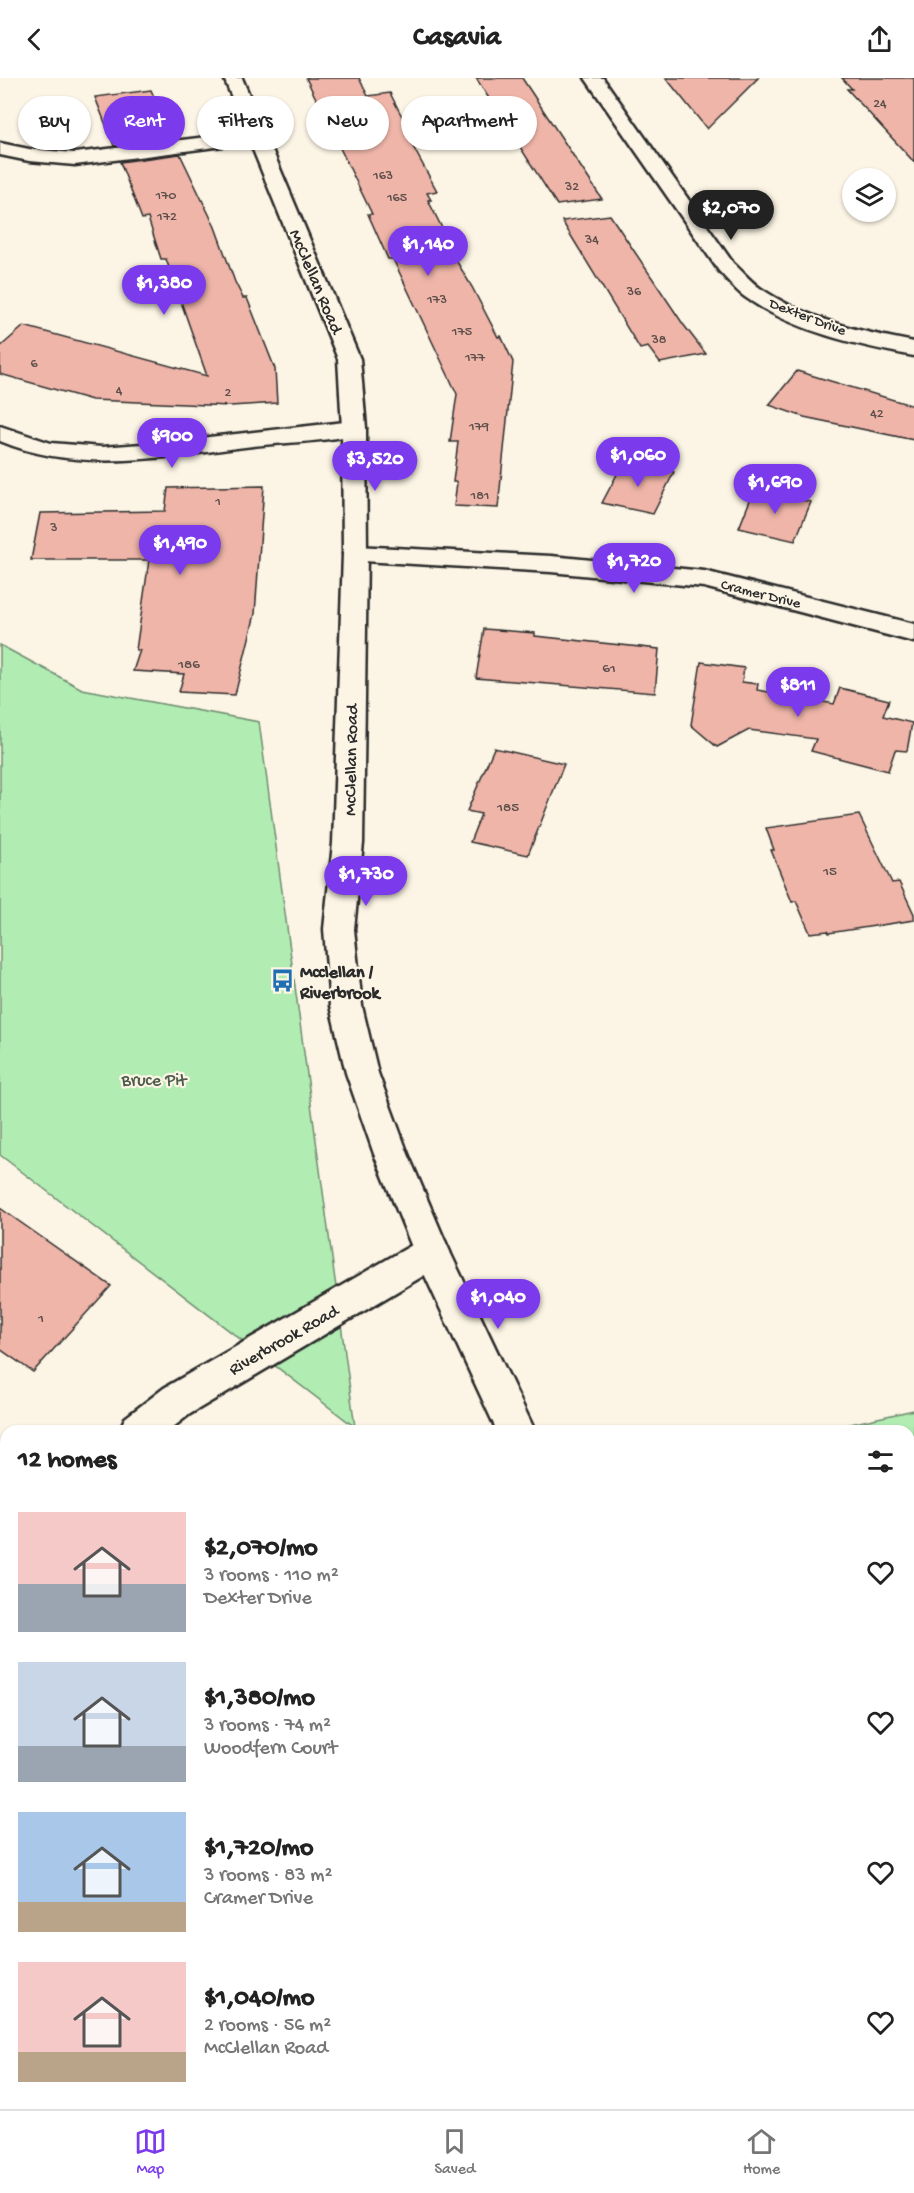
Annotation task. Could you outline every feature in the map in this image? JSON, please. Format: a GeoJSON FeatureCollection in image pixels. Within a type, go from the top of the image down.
{"type":"FeatureCollection","features":[{"type":"Feature","properties":{"kind":"street","name":"McClellan Road"},"geometry":{"type":"LineString","coordinates":[[233,78],[240,96]]}},
{"type":"Feature","properties":{"kind":"street","name":"Dexter Drive"},"geometry":{"type":"LineString","coordinates":[[594,78],[726,267],[752,292],[777,307],[837,330],[914,349]]}},
{"type":"Feature","properties":{"kind":"street"},"geometry":{"type":"LineString","coordinates":[[0,149],[29,155],[75,159],[197,144]]}},
{"type":"Feature","properties":{"kind":"street","name":"McClellan Road"},"geometry":{"type":"LineString","coordinates":[[261,150],[349,359],[354,428],[355,554],[348,843],[339,929],[346,1006],[369,1092],[391,1154],[432,1252],[513,1425]]}},
{"type":"Feature","properties":{"kind":"street"},"geometry":{"type":"LineString","coordinates":[[0,433],[21,443],[60,453],[107,455],[354,428]]}},
{"type":"Feature","properties":{"kind":"street","name":"Cramer Drive"},"geometry":{"type":"LineString","coordinates":[[355,554],[551,564],[704,579],[914,633]]}},
{"type":"Feature","properties":{"kind":"street","name":"Riverbrook Road"},"geometry":{"type":"LineString","coordinates":[[146,1425],[177,1401],[432,1252]]}},
{"type":"Feature","properties":{"kind":"green space","name":"Bruce Pit"},"geometry":{"type":"Polygon","coordinates":[[[0,645],[82,689],[259,722],[355,1425],[0,1155],[0,645]]]}},
{"type":"Feature","properties":{"kind":"green space"},"geometry":{"type":"Polygon","coordinates":[[[914,1410],[914,1425],[846,1425],[914,1410]]]}},
{"type":"Feature","properties":{"kind":"building"},"geometry":{"type":"Polygon","coordinates":[[[306,78],[359,78],[368,96],[315,96],[306,78]]]}},
{"type":"Feature","properties":{"kind":"building"},"geometry":{"type":"Polygon","coordinates":[[[476,78],[522,78],[534,96],[487,96],[476,78]]]}},
{"type":"Feature","properties":{"kind":"building"},"geometry":{"type":"Polygon","coordinates":[[[666,78],[758,78],[707,129],[666,78]]]}},
{"type":"Feature","properties":{"kind":"building"},"geometry":{"type":"Polygon","coordinates":[[[842,78],[914,78],[914,162],[847,89],[852,89],[842,78]]]}},
{"type":"Feature","properties":{"kind":"building"},"geometry":{"type":"Polygon","coordinates":[[[151,90],[154,96],[103,96],[151,90]]]}},
{"type":"Feature","properties":{"kind":"building"},"geometry":{"type":"Polygon","coordinates":[[[390,93],[401,115],[401,150],[415,150],[437,191],[427,193],[431,200],[428,200],[443,230],[438,230],[498,337],[501,336],[513,362],[498,508],[454,506],[457,482],[453,482],[458,442],[450,442],[457,394],[393,259],[388,259],[368,214],[372,214],[341,150],[389,150],[389,96],[368,96],[390,93]]]}},
{"type":"Feature","properties":{"kind":"building"},"geometry":{"type":"Polygon","coordinates":[[[103,96],[103,118],[95,97],[103,96]]]}},
{"type":"Feature","properties":{"kind":"building"},"geometry":{"type":"Polygon","coordinates":[[[537,101],[602,199],[557,205],[522,150],[537,150],[537,101]]]}},
{"type":"Feature","properties":{"kind":"building"},"geometry":{"type":"Polygon","coordinates":[[[180,154],[215,227],[235,282],[243,298],[247,298],[275,369],[277,403],[230,406],[92,400],[0,374],[0,347],[24,326],[207,376],[166,259],[161,259],[148,218],[142,219],[120,162],[180,154]]]}},
{"type":"Feature","properties":{"kind":"building"},"geometry":{"type":"Polygon","coordinates":[[[610,215],[683,324],[706,354],[660,363],[648,347],[640,349],[562,221],[610,215]]]}},
{"type":"Feature","properties":{"kind":"building"},"geometry":{"type":"Polygon","coordinates":[[[797,371],[914,406],[914,440],[804,417],[769,405],[797,371]]]}},
{"type":"Feature","properties":{"kind":"building"},"geometry":{"type":"Polygon","coordinates":[[[624,461],[674,472],[653,514],[602,503],[624,461]]]}},
{"type":"Feature","properties":{"kind":"building"},"geometry":{"type":"Polygon","coordinates":[[[264,486],[255,614],[235,695],[179,692],[184,674],[133,671],[140,650],[136,650],[149,560],[31,560],[40,513],[165,511],[168,488],[264,486]]]}},
{"type":"Feature","properties":{"kind":"building"},"geometry":{"type":"Polygon","coordinates":[[[754,490],[811,502],[795,541],[739,528],[754,490]]]}},
{"type":"Feature","properties":{"kind":"building"},"geometry":{"type":"Polygon","coordinates":[[[484,629],[535,633],[535,636],[659,649],[655,693],[476,678],[484,629]]]}},
{"type":"Feature","properties":{"kind":"building"},"geometry":{"type":"Polygon","coordinates":[[[701,662],[744,668],[742,682],[758,684],[757,690],[834,704],[840,688],[889,700],[883,716],[912,723],[907,751],[895,750],[888,771],[811,751],[816,739],[749,730],[717,747],[691,725],[701,662]]]}},
{"type":"Feature","properties":{"kind":"building"},"geometry":{"type":"Polygon","coordinates":[[[494,748],[564,764],[528,855],[470,842],[481,814],[467,811],[494,748]]]}},
{"type":"Feature","properties":{"kind":"building"},"geometry":{"type":"Polygon","coordinates":[[[859,815],[892,883],[899,882],[914,914],[914,920],[829,933],[828,931],[810,933],[796,901],[792,902],[771,850],[774,850],[766,828],[859,815]]]}},
{"type":"Feature","properties":{"kind":"building"},"geometry":{"type":"Polygon","coordinates":[[[0,1208],[111,1286],[33,1372],[0,1349],[0,1208]]]}},
{"type":"Feature","properties":{"kind":"place","name":"Mcclellan / Riverbrook"},"geometry":{"type":"Point","coordinates":[282,981]}}]}
